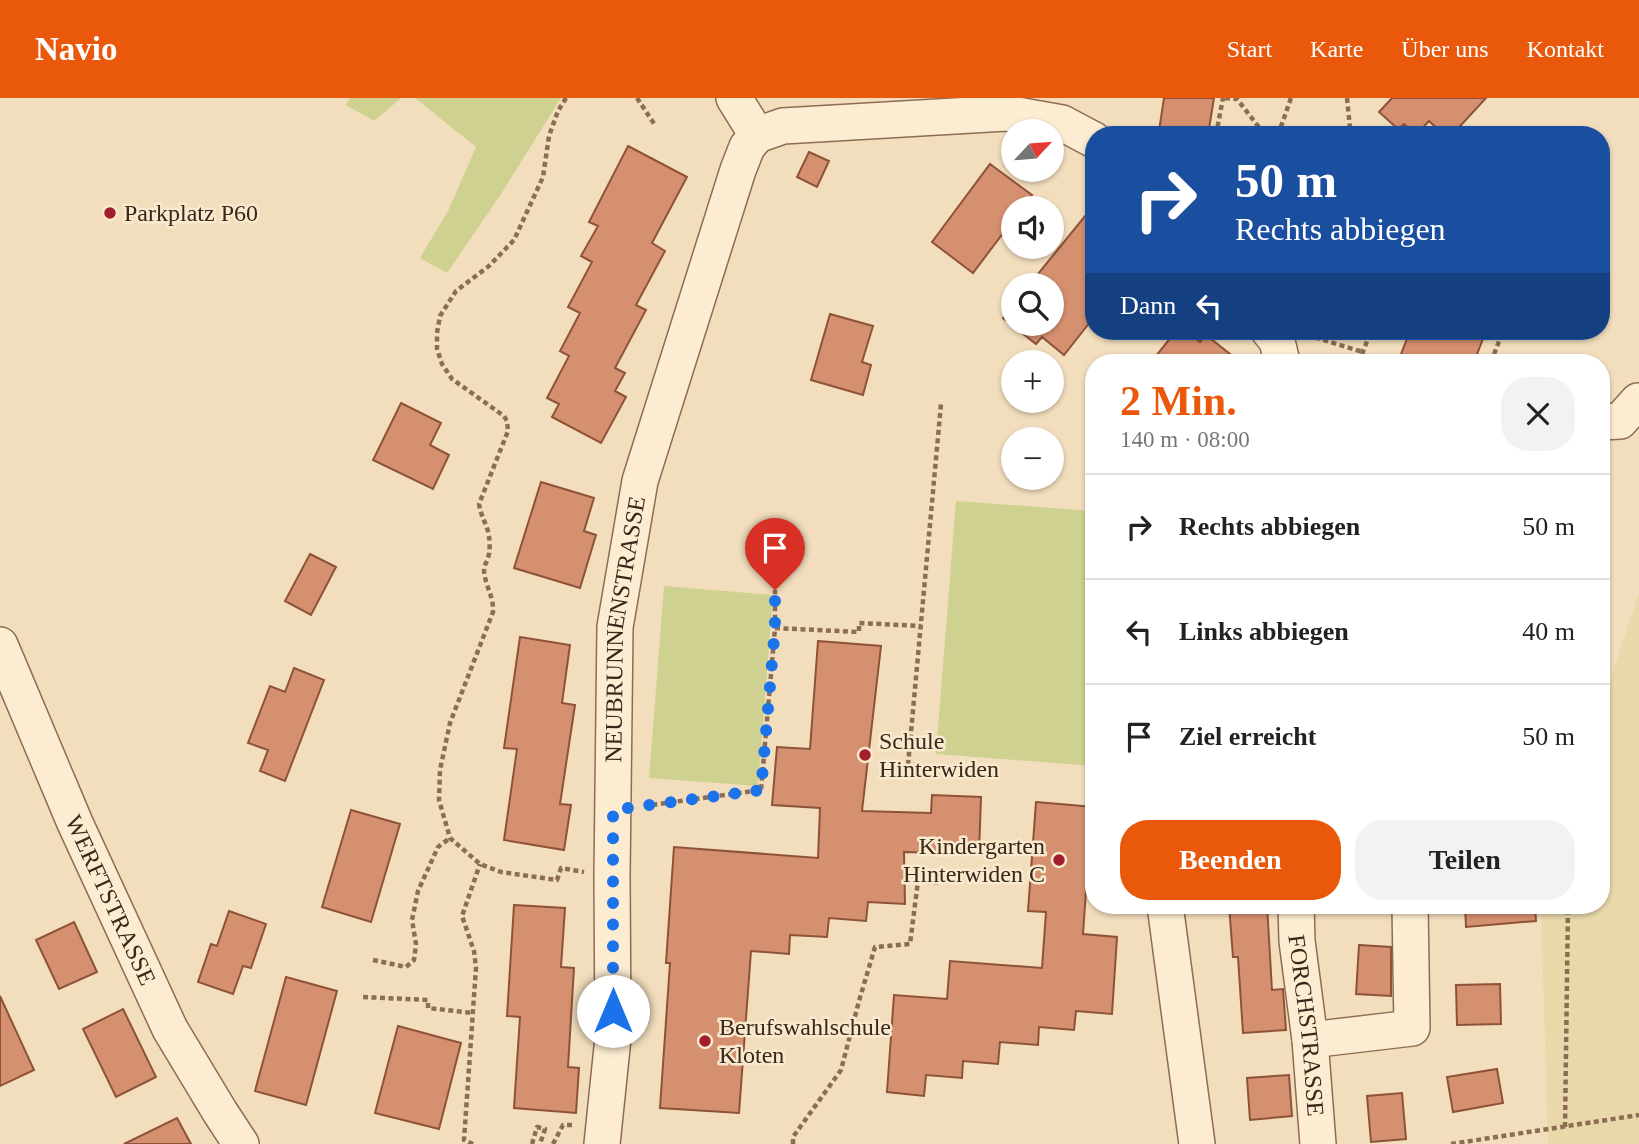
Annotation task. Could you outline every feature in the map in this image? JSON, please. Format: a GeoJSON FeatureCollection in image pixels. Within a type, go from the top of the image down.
{"type":"FeatureCollection","features":[{"type":"Feature","properties":{"kind":"street"},"geometry":{"type":"LineString","coordinates":[[734,98],[757,135],[783,126],[1006,113],[1062,124],[1085,136]]}},
{"type":"Feature","properties":{"kind":"street","name":"NEUBRUNNENSTRASSE"},"geometry":{"type":"LineString","coordinates":[[602,1144],[613,1038],[615,627],[640,481],[738,170],[747,147],[757,135]]}},
{"type":"Feature","properties":{"kind":"street"},"geometry":{"type":"LineString","coordinates":[[1610,422],[1620,421],[1638,401]]}},
{"type":"Feature","properties":{"kind":"street","name":"WERFTSTRASSE"},"geometry":{"type":"LineString","coordinates":[[0,645],[75,823],[170,1029],[241,1144]]}},
{"type":"Feature","properties":{"kind":"street"},"geometry":{"type":"LineString","coordinates":[[1166,914],[1197,1144]]}},
{"type":"Feature","properties":{"kind":"street","name":"FORCHSTRASSE"},"geometry":{"type":"LineString","coordinates":[[1296,914],[1318,1144]]}},
{"type":"Feature","properties":{"kind":"street"},"geometry":{"type":"LineString","coordinates":[[1310,1040],[1412,1028],[1410,914]]}},
{"type":"Feature","properties":{"kind":"path"},"geometry":{"type":"LineString","coordinates":[[566,98],[549,136],[543,177],[514,240],[489,267],[456,291],[440,316],[437,333],[442,364],[452,379],[504,416],[508,431],[479,505],[489,538],[489,555],[484,567],[494,601],[493,612],[450,723],[440,770],[439,800],[450,838],[480,864],[500,872],[557,880],[561,868],[612,876]]}},
{"type":"Feature","properties":{"kind":"path"},"geometry":{"type":"LineString","coordinates":[[637,98],[654,125]]}},
{"type":"Feature","properties":{"kind":"path"},"geometry":{"type":"LineString","coordinates":[[1218,126],[1224,98],[1237,99],[1258,126]]}},
{"type":"Feature","properties":{"kind":"path"},"geometry":{"type":"LineString","coordinates":[[1281,126],[1291,98]]}},
{"type":"Feature","properties":{"kind":"path"},"geometry":{"type":"LineString","coordinates":[[1347,98],[1350,126]]}},
{"type":"Feature","properties":{"kind":"path"},"geometry":{"type":"LineString","coordinates":[[1323,340],[1363,352],[1368,340]]}},
{"type":"Feature","properties":{"kind":"path"},"geometry":{"type":"LineString","coordinates":[[908,765],[941,404]]}},
{"type":"Feature","properties":{"kind":"path"},"geometry":{"type":"LineString","coordinates":[[613,810],[761,790],[775,628],[775,590]]}},
{"type":"Feature","properties":{"kind":"path"},"geometry":{"type":"LineString","coordinates":[[775,628],[859,632],[859,623],[921,626]]}},
{"type":"Feature","properties":{"kind":"path"},"geometry":{"type":"LineString","coordinates":[[373,960],[406,967],[414,960],[416,944],[412,920],[418,891],[438,847],[450,838]]}},
{"type":"Feature","properties":{"kind":"path"},"geometry":{"type":"LineString","coordinates":[[473,1144],[464,1140],[475,968],[474,951],[463,916],[480,864]]}},
{"type":"Feature","properties":{"kind":"path"},"geometry":{"type":"LineString","coordinates":[[793,1144],[793,1137],[841,1070],[875,947],[910,944],[918,881],[939,883]]}},
{"type":"Feature","properties":{"kind":"path"},"geometry":{"type":"LineString","coordinates":[[1565,1127],[1567,914]]}},
{"type":"Feature","properties":{"kind":"path"},"geometry":{"type":"LineString","coordinates":[[363,996],[428,1000],[428,1008],[473,1013]]}},
{"type":"Feature","properties":{"kind":"path"},"geometry":{"type":"LineString","coordinates":[[1451,1144],[1639,1115]]}},
{"type":"Feature","properties":{"kind":"path"},"geometry":{"type":"LineString","coordinates":[[532,1144],[537,1127],[544,1129],[540,1144]]}},
{"type":"Feature","properties":{"kind":"shaded area"},"geometry":{"type":"Polygon","coordinates":[[[1639,593],[1639,1144],[1548,1144],[1541,914],[1610,914],[1610,680],[1639,593]]]}},
{"type":"Feature","properties":{"kind":"green space"},"geometry":{"type":"Polygon","coordinates":[[[350,98],[401,98],[374,121],[346,105],[350,98]]]}},
{"type":"Feature","properties":{"kind":"green space"},"geometry":{"type":"Polygon","coordinates":[[[415,98],[561,98],[447,273],[420,258],[448,211],[476,147],[415,98]]]}},
{"type":"Feature","properties":{"kind":"green space"},"geometry":{"type":"Polygon","coordinates":[[[956,501],[1085,510],[1085,765],[936,754],[956,501]]]}},
{"type":"Feature","properties":{"kind":"green space"},"geometry":{"type":"Polygon","coordinates":[[[664,586],[773,595],[758,786],[649,778],[664,586]]]}},
{"type":"Feature","properties":{"kind":"building"},"geometry":{"type":"Polygon","coordinates":[[[1164,98],[1214,98],[1209,126],[1160,126],[1164,98]]]}},
{"type":"Feature","properties":{"kind":"building"},"geometry":{"type":"Polygon","coordinates":[[[1392,98],[1486,98],[1460,126],[1434,126],[1429,121],[1424,126],[1395,126],[1379,112],[1392,98]]]}},
{"type":"Feature","properties":{"kind":"building"},"geometry":{"type":"Polygon","coordinates":[[[628,146],[687,177],[652,243],[665,251],[636,305],[646,310],[615,368],[625,373],[615,391],[626,397],[601,443],[552,417],[559,404],[547,398],[569,356],[560,351],[580,313],[568,307],[592,262],[581,256],[598,226],[589,222],[628,146]]]}},
{"type":"Feature","properties":{"kind":"building"},"geometry":{"type":"Polygon","coordinates":[[[809,152],[829,161],[817,187],[797,177],[809,152]]]}},
{"type":"Feature","properties":{"kind":"building"},"geometry":{"type":"Polygon","coordinates":[[[990,164],[1001,172],[1001,182],[1014,182],[1032,195],[1001,196],[1001,236],[973,273],[932,242],[990,164]]]}},
{"type":"Feature","properties":{"kind":"building"},"geometry":{"type":"Polygon","coordinates":[[[1085,216],[1085,328],[1064,355],[1064,350],[1058,350],[1042,337],[1036,344],[1026,336],[1064,336],[1064,273],[1039,273],[1050,259],[1064,259],[1064,242],[1085,216]]]}},
{"type":"Feature","properties":{"kind":"building"},"geometry":{"type":"Polygon","coordinates":[[[830,314],[873,326],[862,362],[871,365],[863,395],[811,380],[830,314]]]}},
{"type":"Feature","properties":{"kind":"building"},"geometry":{"type":"Polygon","coordinates":[[[1169,340],[1212,340],[1230,354],[1157,354],[1169,340]]]}},
{"type":"Feature","properties":{"kind":"building"},"geometry":{"type":"Polygon","coordinates":[[[1407,340],[1483,340],[1477,354],[1401,354],[1407,340]]]}},
{"type":"Feature","properties":{"kind":"building"},"geometry":{"type":"Polygon","coordinates":[[[401,403],[441,423],[430,445],[449,455],[433,489],[373,460],[401,403]]]}},
{"type":"Feature","properties":{"kind":"building"},"geometry":{"type":"Polygon","coordinates":[[[541,482],[594,498],[584,531],[596,535],[580,588],[514,568],[541,482]]]}},
{"type":"Feature","properties":{"kind":"building"},"geometry":{"type":"Polygon","coordinates":[[[310,554],[336,567],[311,615],[285,601],[310,554]]]}},
{"type":"Feature","properties":{"kind":"building"},"geometry":{"type":"Polygon","coordinates":[[[520,637],[570,645],[562,703],[575,705],[560,804],[571,805],[564,850],[504,840],[517,749],[504,748],[520,637]]]}},
{"type":"Feature","properties":{"kind":"building"},"geometry":{"type":"Polygon","coordinates":[[[818,641],[881,646],[862,811],[931,813],[932,795],[981,797],[979,854],[904,852],[905,904],[868,902],[866,921],[829,918],[827,937],[790,935],[789,954],[751,951],[739,1113],[660,1108],[670,963],[666,963],[674,847],[818,858],[820,808],[772,805],[777,747],[810,749],[818,641]]]}},
{"type":"Feature","properties":{"kind":"building"},"geometry":{"type":"Polygon","coordinates":[[[294,668],[324,680],[285,781],[260,771],[268,750],[248,743],[270,686],[285,692],[294,668]]]}},
{"type":"Feature","properties":{"kind":"building"},"geometry":{"type":"Polygon","coordinates":[[[1036,802],[1085,806],[1083,934],[1117,937],[1112,1014],[1076,1011],[1074,1030],[1039,1027],[1038,1045],[1000,1042],[998,1064],[963,1061],[962,1078],[926,1075],[924,1096],[887,1092],[894,995],[947,999],[950,961],[1042,968],[1046,912],[1028,911],[1036,802]]]}},
{"type":"Feature","properties":{"kind":"building"},"geometry":{"type":"Polygon","coordinates":[[[351,810],[400,824],[371,922],[322,907],[351,810]]]}},
{"type":"Feature","properties":{"kind":"building"},"geometry":{"type":"Polygon","coordinates":[[[514,905],[565,908],[561,967],[574,968],[568,1067],[579,1068],[576,1113],[514,1108],[520,1017],[507,1016],[514,905]]]}},
{"type":"Feature","properties":{"kind":"building"},"geometry":{"type":"Polygon","coordinates":[[[229,911],[266,924],[251,968],[243,966],[233,994],[198,982],[211,944],[217,946],[229,911]]]}},
{"type":"Feature","properties":{"kind":"building"},"geometry":{"type":"Polygon","coordinates":[[[1230,914],[1268,914],[1272,990],[1283,989],[1286,1030],[1243,1033],[1238,957],[1233,957],[1230,914]]]}},
{"type":"Feature","properties":{"kind":"building"},"geometry":{"type":"Polygon","coordinates":[[[1465,914],[1536,914],[1536,921],[1466,927],[1465,914]]]}},
{"type":"Feature","properties":{"kind":"building"},"geometry":{"type":"Polygon","coordinates":[[[74,922],[97,972],[59,989],[36,940],[74,922]]]}},
{"type":"Feature","properties":{"kind":"building"},"geometry":{"type":"Polygon","coordinates":[[[1359,945],[1391,947],[1391,996],[1356,994],[1359,945]]]}},
{"type":"Feature","properties":{"kind":"building"},"geometry":{"type":"Polygon","coordinates":[[[286,977],[337,991],[306,1105],[255,1091],[286,977]]]}},
{"type":"Feature","properties":{"kind":"building"},"geometry":{"type":"Polygon","coordinates":[[[1500,984],[1501,1024],[1457,1025],[1456,985],[1500,984]]]}},
{"type":"Feature","properties":{"kind":"building"},"geometry":{"type":"Polygon","coordinates":[[[0,996],[34,1070],[0,1086],[0,996]]]}},
{"type":"Feature","properties":{"kind":"building"},"geometry":{"type":"Polygon","coordinates":[[[123,1009],[156,1077],[116,1097],[83,1029],[123,1009]]]}},
{"type":"Feature","properties":{"kind":"building"},"geometry":{"type":"Polygon","coordinates":[[[398,1026],[461,1043],[439,1129],[375,1113],[398,1026]]]}},
{"type":"Feature","properties":{"kind":"building"},"geometry":{"type":"Polygon","coordinates":[[[1497,1069],[1503,1103],[1453,1112],[1447,1077],[1497,1069]]]}},
{"type":"Feature","properties":{"kind":"building"},"geometry":{"type":"Polygon","coordinates":[[[1289,1075],[1292,1116],[1250,1120],[1247,1078],[1289,1075]]]}},
{"type":"Feature","properties":{"kind":"building"},"geometry":{"type":"Polygon","coordinates":[[[1402,1093],[1406,1139],[1371,1142],[1367,1096],[1402,1093]]]}},
{"type":"Feature","properties":{"kind":"building"},"geometry":{"type":"Polygon","coordinates":[[[177,1118],[191,1144],[124,1144],[177,1118]]]}},
{"type":"Feature","properties":{"kind":"place","name":"Parkplatz P60"},"geometry":{"type":"Point","coordinates":[110,213]}},
{"type":"Feature","properties":{"kind":"place","name":"Schule Hinterwiden"},"geometry":{"type":"Point","coordinates":[865,755]}},
{"type":"Feature","properties":{"kind":"place","name":"Kindergarten Hinterwiden C"},"geometry":{"type":"Point","coordinates":[1059,860]}},
{"type":"Feature","properties":{"kind":"place","name":"Berufswahlschule Kloten"},"geometry":{"type":"Point","coordinates":[705,1041]}},
{"type":"Feature","properties":{"kind":"route"},"geometry":{"type":"LineString","coordinates":[[613,1011],[613,810],[761,790],[775,628],[775,590]]}}]}
